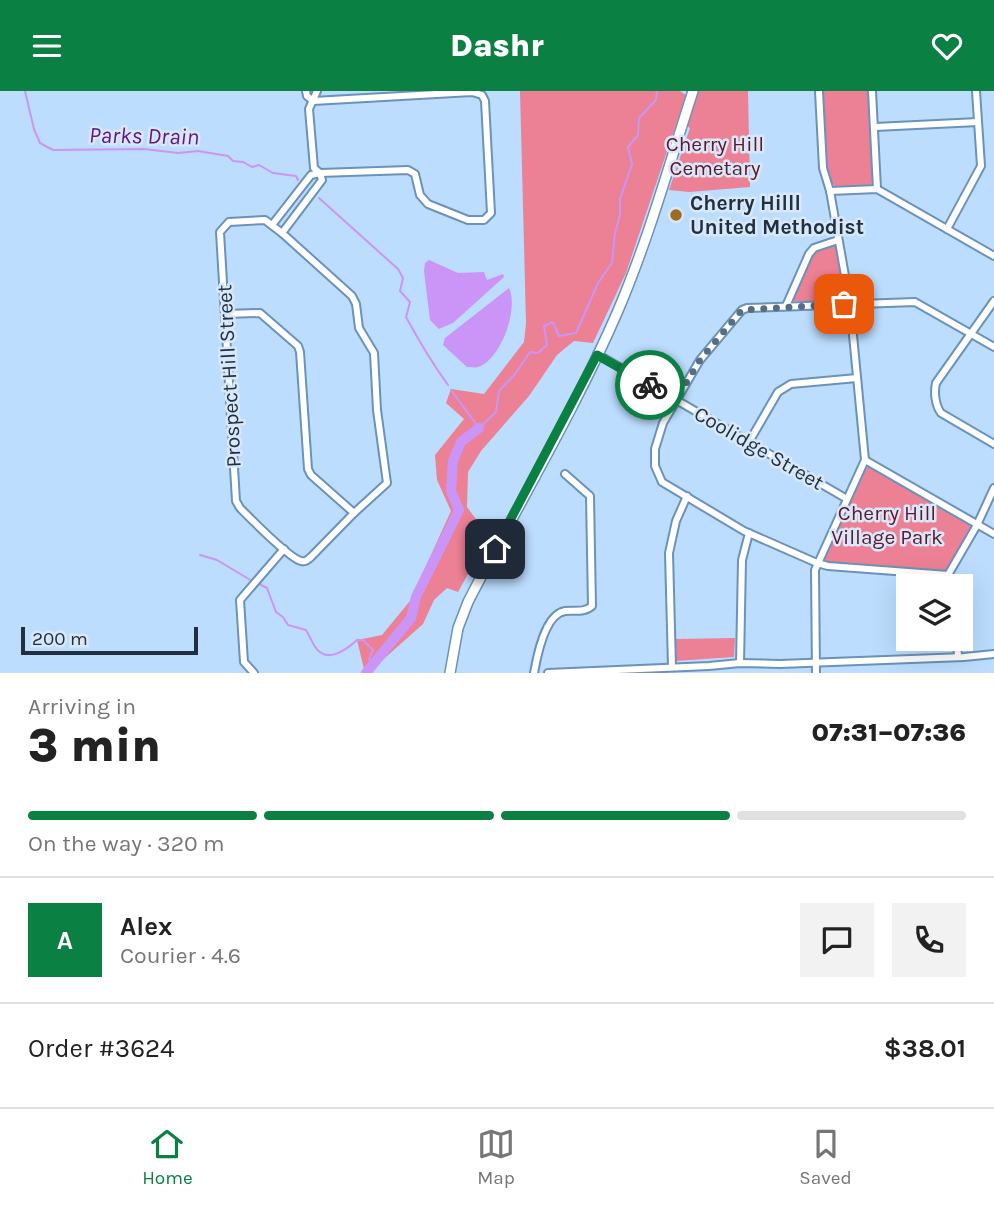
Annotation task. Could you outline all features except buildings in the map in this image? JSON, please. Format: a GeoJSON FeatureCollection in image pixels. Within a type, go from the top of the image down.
{"type":"FeatureCollection","features":[{"type":"Feature","properties":{"kind":"main road"},"geometry":{"type":"LineString","coordinates":[[450,673],[458,628],[468,602],[619,309],[639,257],[693,91]]}},
{"type":"Feature","properties":{"kind":"street"},"geometry":{"type":"LineString","coordinates":[[254,673],[244,662],[240,600],[285,549],[298,560],[307,560],[387,482],[377,410],[374,353],[359,328],[356,304],[352,296],[272,225],[311,175],[320,173],[408,170],[415,174],[418,192],[426,202],[468,220],[479,221],[487,218],[492,210],[485,101],[482,95],[476,92],[356,95],[313,101],[306,91]]}},
{"type":"Feature","properties":{"kind":"street"},"geometry":{"type":"LineString","coordinates":[[282,233],[322,180],[320,173],[314,168],[309,109],[317,91]]}},
{"type":"Feature","properties":{"kind":"street"},"geometry":{"type":"LineString","coordinates":[[817,673],[814,604],[817,563],[865,460],[850,304],[830,191],[823,168],[819,91]]}},
{"type":"Feature","properties":{"kind":"street"},"geometry":{"type":"LineString","coordinates":[[872,91],[877,189]]}},
{"type":"Feature","properties":{"kind":"street"},"geometry":{"type":"LineString","coordinates":[[947,229],[981,166],[976,91]]}},
{"type":"Feature","properties":{"kind":"street"},"geometry":{"type":"LineString","coordinates":[[874,127],[978,122]]}},
{"type":"Feature","properties":{"kind":"street"},"geometry":{"type":"LineString","coordinates":[[830,191],[877,189],[994,256]]}},
{"type":"Feature","properties":{"kind":"street","name":"Prospect Hill Street"},"geometry":{"type":"LineString","coordinates":[[272,225],[265,220],[229,222],[220,232],[236,501],[240,508],[285,549]]}},
{"type":"Feature","properties":{"kind":"street"},"geometry":{"type":"LineString","coordinates":[[786,306],[809,254],[814,248],[838,240]]}},
{"type":"Feature","properties":{"kind":"street"},"geometry":{"type":"LineString","coordinates":[[994,301],[936,383],[937,409],[940,414],[994,444]]}},
{"type":"Feature","properties":{"kind":"street"},"geometry":{"type":"LineString","coordinates":[[935,574],[830,566],[817,563],[749,533],[662,482],[655,466],[658,436],[700,360],[742,310],[915,302],[994,347]]}},
{"type":"Feature","properties":{"kind":"street"},"geometry":{"type":"LineString","coordinates":[[225,314],[260,313],[298,346],[308,469],[311,475],[354,513]]}},
{"type":"Feature","properties":{"kind":"street","name":"Coolidge Street"},"geometry":{"type":"LineString","coordinates":[[597,355],[847,499]]}},
{"type":"Feature","properties":{"kind":"street"},"geometry":{"type":"LineString","coordinates":[[749,442],[783,387],[791,384],[857,379]]}},
{"type":"Feature","properties":{"kind":"street"},"geometry":{"type":"LineString","coordinates":[[865,460],[994,534]]}},
{"type":"Feature","properties":{"kind":"street"},"geometry":{"type":"LineString","coordinates":[[534,673],[538,653],[554,618],[560,613],[588,610],[592,606],[590,496],[565,474]]}},
{"type":"Feature","properties":{"kind":"street"},"geometry":{"type":"LineString","coordinates":[[949,574],[994,488]]}},
{"type":"Feature","properties":{"kind":"street"},"geometry":{"type":"LineString","coordinates":[[672,667],[669,553],[676,521],[687,496]]}},
{"type":"Feature","properties":{"kind":"street"},"geometry":{"type":"LineString","coordinates":[[740,663],[741,560],[749,533]]}},
{"type":"Feature","properties":{"kind":"street"},"geometry":{"type":"LineString","coordinates":[[958,651],[958,657]]}},
{"type":"Feature","properties":{"kind":"street"},"geometry":{"type":"LineString","coordinates":[[548,673],[994,654]]}},
{"type":"Feature","properties":{"kind":"green space"},"geometry":{"type":"Polygon","coordinates":[[[520,91],[680,91],[686,95],[626,273],[593,343],[574,341],[557,355],[529,396],[481,451],[468,472],[467,507],[490,534],[458,592],[447,588],[434,600],[423,624],[365,673],[357,640],[382,635],[410,601],[451,511],[437,480],[435,455],[464,419],[446,403],[451,389],[484,394],[524,342],[526,323],[520,91]]]}},
{"type":"Feature","properties":{"kind":"green space","name":"Cherry Hill Cemetary"},"geometry":{"type":"Polygon","coordinates":[[[699,91],[748,91],[750,187],[689,192],[669,190],[690,128],[687,126],[699,91]]]}},
{"type":"Feature","properties":{"kind":"green space"},"geometry":{"type":"Polygon","coordinates":[[[823,91],[868,91],[874,181],[870,185],[836,187],[831,180],[824,158],[823,91]]]}},
{"type":"Feature","properties":{"kind":"green space"},"geometry":{"type":"Polygon","coordinates":[[[829,246],[838,249],[844,299],[794,301],[812,253],[829,246]]]}},
{"type":"Feature","properties":{"kind":"green space","name":"Cherry Hill Village Park"},"geometry":{"type":"Polygon","coordinates":[[[868,467],[970,524],[970,530],[948,569],[943,572],[827,563],[824,557],[868,467]]]}},
{"type":"Feature","properties":{"kind":"green space"},"geometry":{"type":"Polygon","coordinates":[[[735,638],[734,657],[675,661],[675,639],[735,638]]]}},
{"type":"Feature","properties":{"kind":"shaded area"},"geometry":{"type":"Polygon","coordinates":[[[429,260],[458,273],[484,272],[487,280],[503,274],[504,277],[453,323],[439,329],[430,320],[424,271],[425,263],[429,260]]]}},
{"type":"Feature","properties":{"kind":"shaded area"},"geometry":{"type":"Polygon","coordinates":[[[509,288],[512,308],[501,344],[486,362],[477,367],[467,367],[443,345],[445,338],[509,288]]]}},
{"type":"Feature","properties":{"kind":"waterway","name":"Parks Drain"},"geometry":{"type":"LineString","coordinates":[[25,91],[40,143],[53,150],[144,149],[178,153],[198,151],[228,156],[233,161],[252,167],[259,165],[273,173],[296,176],[298,180]]}},
{"type":"Feature","properties":{"kind":"waterway"},"geometry":{"type":"LineString","coordinates":[[451,390],[479,428],[496,412],[499,391],[530,352],[538,353],[547,345],[544,326],[553,322],[559,336],[576,333],[598,283],[612,263],[620,199],[632,164],[628,147],[638,135],[639,118],[656,100],[657,91]]}},
{"type":"Feature","properties":{"kind":"waterway","name":"Parks Drain"},"geometry":{"type":"LineString","coordinates":[[319,198],[398,269],[403,278],[400,291],[410,302],[406,317],[448,385]]}},
{"type":"Feature","properties":{"kind":"waterway"},"geometry":{"type":"LineString","coordinates":[[366,673],[411,618],[416,597],[459,510],[451,491],[453,461],[461,442],[479,428]]}},
{"type":"Feature","properties":{"kind":"waterway"},"geometry":{"type":"LineString","coordinates":[[200,555],[217,560],[252,581]]}},
{"type":"Feature","properties":{"kind":"waterway"},"geometry":{"type":"LineString","coordinates":[[257,583],[267,588],[276,612],[288,625],[306,630],[319,651],[335,654],[357,640],[363,640],[373,650],[369,659],[372,665]]}},
{"type":"Feature","properties":{"kind":"way so far"},"geometry":{"type":"LineString","coordinates":[[650,385],[676,400],[700,360],[742,310],[844,304]]}},
{"type":"Feature","properties":{"kind":"place","name":"Cherry Hilll United Methodist"},"geometry":{"type":"Point","coordinates":[676,215]}},
{"type":"Feature","properties":{"kind":"route"},"geometry":{"type":"LineString","coordinates":[[495,549],[597,355],[650,385]]}}]}
